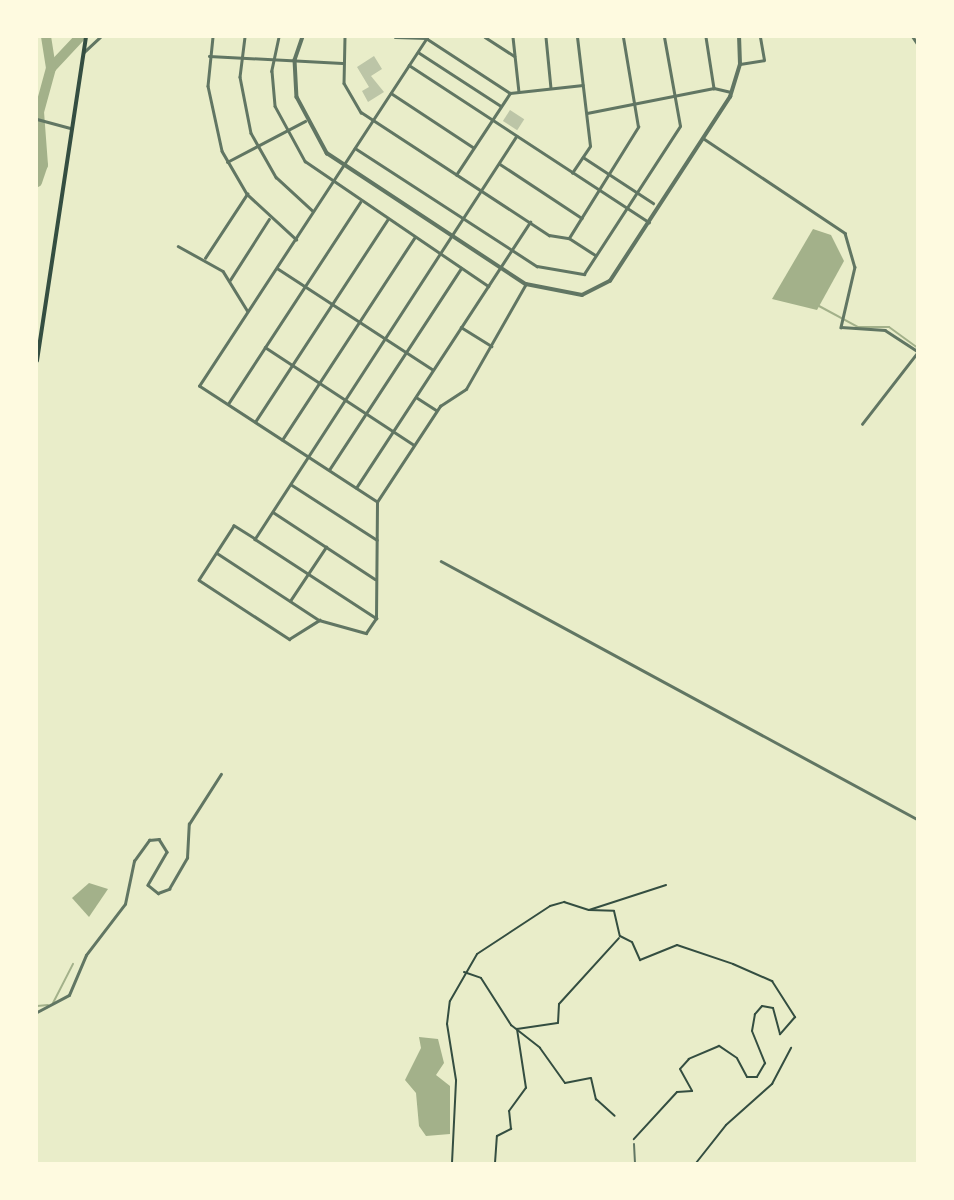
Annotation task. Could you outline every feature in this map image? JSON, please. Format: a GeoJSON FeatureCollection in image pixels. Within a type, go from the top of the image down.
{"type":"FeatureCollection","features":[{"type":"Feature","properties":{"kind":"main road"},"geometry":{"type":"LineString","coordinates":[[37,361],[86,37]]}},
{"type":"Feature","properties":{"kind":"street"},"geometry":{"type":"LineString","coordinates":[[83,53],[100,37]]}},
{"type":"Feature","properties":{"kind":"street"},"geometry":{"type":"LineString","coordinates":[[213,37],[209,56],[210,112],[227,162],[247,194],[270,219],[296,239]]}},
{"type":"Feature","properties":{"kind":"street"},"geometry":{"type":"LineString","coordinates":[[245,37],[240,58],[241,99],[257,147],[283,185],[314,211]]}},
{"type":"Feature","properties":{"kind":"street"},"geometry":{"type":"LineString","coordinates":[[279,37],[273,59],[274,97],[284,132],[305,161],[331,183],[488,286]]}},
{"type":"Feature","properties":{"kind":"street"},"geometry":{"type":"LineString","coordinates":[[303,37],[295,60],[305,121],[343,165],[526,284],[594,293],[610,281],[732,92],[740,64],[739,37]]}},
{"type":"Feature","properties":{"kind":"street"},"geometry":{"type":"LineString","coordinates":[[345,37],[343,63],[346,92],[373,120],[530,222],[569,238],[596,255]]}},
{"type":"Feature","properties":{"kind":"street"},"geometry":{"type":"LineString","coordinates":[[395,37],[427,37],[510,93],[583,85]]}},
{"type":"Feature","properties":{"kind":"street"},"geometry":{"type":"LineString","coordinates":[[377,502],[199,386],[427,37]]}},
{"type":"Feature","properties":{"kind":"street"},"geometry":{"type":"LineString","coordinates":[[485,37],[515,56]]}},
{"type":"Feature","properties":{"kind":"street"},"geometry":{"type":"LineString","coordinates":[[513,37],[519,92]]}},
{"type":"Feature","properties":{"kind":"street"},"geometry":{"type":"LineString","coordinates":[[545,37],[551,88]]}},
{"type":"Feature","properties":{"kind":"street"},"geometry":{"type":"LineString","coordinates":[[572,173],[590,146],[578,37]]}},
{"type":"Feature","properties":{"kind":"street"},"geometry":{"type":"LineString","coordinates":[[569,238],[637,132],[636,104],[623,37]]}},
{"type":"Feature","properties":{"kind":"street"},"geometry":{"type":"LineString","coordinates":[[355,148],[537,266],[584,274],[680,126],[678,96],[664,37]]}},
{"type":"Feature","properties":{"kind":"street"},"geometry":{"type":"LineString","coordinates":[[706,37],[714,88]]}},
{"type":"Feature","properties":{"kind":"street"},"geometry":{"type":"LineString","coordinates":[[740,64],[764,60],[760,37]]}},
{"type":"Feature","properties":{"kind":"street"},"geometry":{"type":"LineString","coordinates":[[913,37],[917,43]]}},
{"type":"Feature","properties":{"kind":"street"},"geometry":{"type":"LineString","coordinates":[[418,52],[501,106]]}},
{"type":"Feature","properties":{"kind":"street"},"geometry":{"type":"LineString","coordinates":[[209,56],[343,63]]}},
{"type":"Feature","properties":{"kind":"street"},"geometry":{"type":"LineString","coordinates":[[409,65],[649,222]]}},
{"type":"Feature","properties":{"kind":"street"},"geometry":{"type":"LineString","coordinates":[[587,113],[714,88],[732,92]]}},
{"type":"Feature","properties":{"kind":"street"},"geometry":{"type":"LineString","coordinates":[[391,93],[475,147]]}},
{"type":"Feature","properties":{"kind":"street"},"geometry":{"type":"LineString","coordinates":[[456,175],[510,93]]}},
{"type":"Feature","properties":{"kind":"street"},"geometry":{"type":"LineString","coordinates":[[37,119],[72,128]]}},
{"type":"Feature","properties":{"kind":"street"},"geometry":{"type":"LineString","coordinates":[[227,162],[305,121]]}},
{"type":"Feature","properties":{"kind":"street"},"geometry":{"type":"LineString","coordinates":[[255,539],[517,136]]}},
{"type":"Feature","properties":{"kind":"street"},"geometry":{"type":"LineString","coordinates":[[704,138],[845,233],[855,267],[839,322],[855,330],[885,330],[917,352],[862,424]]}},
{"type":"Feature","properties":{"kind":"street"},"geometry":{"type":"LineString","coordinates":[[583,158],[653,203]]}},
{"type":"Feature","properties":{"kind":"street"},"geometry":{"type":"LineString","coordinates":[[499,164],[582,218]]}},
{"type":"Feature","properties":{"kind":"street"},"geometry":{"type":"LineString","coordinates":[[205,258],[247,194]]}},
{"type":"Feature","properties":{"kind":"street"},"geometry":{"type":"LineString","coordinates":[[228,404],[360,202]]}},
{"type":"Feature","properties":{"kind":"street"},"geometry":{"type":"LineString","coordinates":[[230,280],[270,219]]}},
{"type":"Feature","properties":{"kind":"street"},"geometry":{"type":"LineString","coordinates":[[255,422],[387,220]]}},
{"type":"Feature","properties":{"kind":"street"},"geometry":{"type":"LineString","coordinates":[[356,488],[530,222]]}},
{"type":"Feature","properties":{"kind":"street"},"geometry":{"type":"LineString","coordinates":[[282,440],[414,238]]}},
{"type":"Feature","properties":{"kind":"street"},"geometry":{"type":"LineString","coordinates":[[178,246],[205,258],[230,280],[248,311]]}},
{"type":"Feature","properties":{"kind":"street"},"geometry":{"type":"LineString","coordinates":[[277,268],[433,370]]}},
{"type":"Feature","properties":{"kind":"street"},"geometry":{"type":"LineString","coordinates":[[328,471],[461,268]]}},
{"type":"Feature","properties":{"kind":"street"},"geometry":{"type":"LineString","coordinates":[[217,553],[319,620],[366,633],[376,618],[377,502],[436,410],[466,389],[526,284]]}},
{"type":"Feature","properties":{"kind":"street"},"geometry":{"type":"LineString","coordinates":[[461,327],[491,346]]}},
{"type":"Feature","properties":{"kind":"street"},"geometry":{"type":"LineString","coordinates":[[265,347],[414,445]]}},
{"type":"Feature","properties":{"kind":"street"},"geometry":{"type":"LineString","coordinates":[[416,397],[436,410]]}},
{"type":"Feature","properties":{"kind":"street"},"geometry":{"type":"LineString","coordinates":[[291,484],[377,540]]}},
{"type":"Feature","properties":{"kind":"street"},"geometry":{"type":"LineString","coordinates":[[273,512],[376,579]]}},
{"type":"Feature","properties":{"kind":"street"},"geometry":{"type":"LineString","coordinates":[[319,620],[289,639],[199,580],[234,526],[376,618]]}},
{"type":"Feature","properties":{"kind":"street"},"geometry":{"type":"LineString","coordinates":[[290,601],[326,547]]}},
{"type":"Feature","properties":{"kind":"street"},"geometry":{"type":"LineString","coordinates":[[442,561],[917,819]]}},
{"type":"Feature","properties":{"kind":"street"},"geometry":{"type":"LineString","coordinates":[[37,1012],[69,995],[86,954],[125,904],[134,861],[149,840],[159,839],[167,852],[148,886],[158,892],[169,889],[187,858],[189,824],[221,774]]}},
{"type":"Feature","properties":{"kind":"lane"},"geometry":{"type":"LineString","coordinates":[[634,1144],[635,1163]]}},
{"type":"Feature","properties":{"kind":"path"},"geometry":{"type":"LineString","coordinates":[[589,910],[666,885]]}},
{"type":"Feature","properties":{"kind":"path"},"geometry":{"type":"LineString","coordinates":[[452,1163],[456,1080],[447,1024],[464,972],[489,943],[506,940],[550,906],[564,902],[589,910],[614,911],[620,936],[632,942],[640,960],[677,945],[772,981],[795,1017],[780,1034],[777,1014],[762,1006],[752,1031],[765,1063],[757,1077],[747,1077],[737,1058],[719,1046],[689,1059],[680,1069],[692,1091],[665,1102],[641,1126],[634,1144]]}},
{"type":"Feature","properties":{"kind":"path"},"geometry":{"type":"LineString","coordinates":[[517,1029],[558,1023],[559,1004],[620,936]]}},
{"type":"Feature","properties":{"kind":"path"},"geometry":{"type":"LineString","coordinates":[[464,972],[481,978],[517,1029],[540,1048],[565,1083],[591,1078],[596,1099],[615,1116]]}},
{"type":"Feature","properties":{"kind":"path"},"geometry":{"type":"LineString","coordinates":[[495,1163],[497,1136],[511,1129],[509,1111],[526,1088],[517,1029]]}},
{"type":"Feature","properties":{"kind":"path"},"geometry":{"type":"LineString","coordinates":[[696,1163],[726,1125],[772,1084],[790,1048]]}},
{"type":"Feature","properties":{"kind":"shaded area"},"geometry":{"type":"Polygon","coordinates":[[[813,229],[831,235],[844,261],[817,310],[772,299],[813,229]]]}},
{"type":"Feature","properties":{"kind":"shaded area"},"geometry":{"type":"Polygon","coordinates":[[[89,883],[108,889],[89,917],[72,898],[89,883]]]}},
{"type":"Feature","properties":{"kind":"shaded area"},"geometry":{"type":"Polygon","coordinates":[[[419,1037],[438,1039],[444,1063],[436,1075],[450,1086],[450,1134],[426,1136],[419,1126],[416,1093],[405,1080],[421,1048],[419,1037]]]}},
{"type":"Feature","properties":{"kind":"building"},"geometry":{"type":"Polygon","coordinates":[[[374,56],[382,69],[371,76],[384,92],[368,102],[362,91],[369,87],[357,67],[374,56]]]}},
{"type":"Feature","properties":{"kind":"building"},"geometry":{"type":"Polygon","coordinates":[[[510,110],[524,119],[517,130],[503,121],[510,110]]]}},
{"type":"Feature","properties":{"kind":"waterway"},"geometry":{"type":"LineString","coordinates":[[37,182],[43,165],[39,112],[51,68],[46,37]]}},
{"type":"Feature","properties":{"kind":"waterway"},"geometry":{"type":"LineString","coordinates":[[51,68],[80,37]]}},
{"type":"Feature","properties":{"kind":"waterway"},"geometry":{"type":"LineString","coordinates":[[819,306],[858,327],[889,327],[917,347]]}},
{"type":"Feature","properties":{"kind":"waterway"},"geometry":{"type":"LineString","coordinates":[[53,1003],[73,964]]}},
{"type":"Feature","properties":{"kind":"waterway"},"geometry":{"type":"LineString","coordinates":[[37,1006],[48,1005]]}}]}
